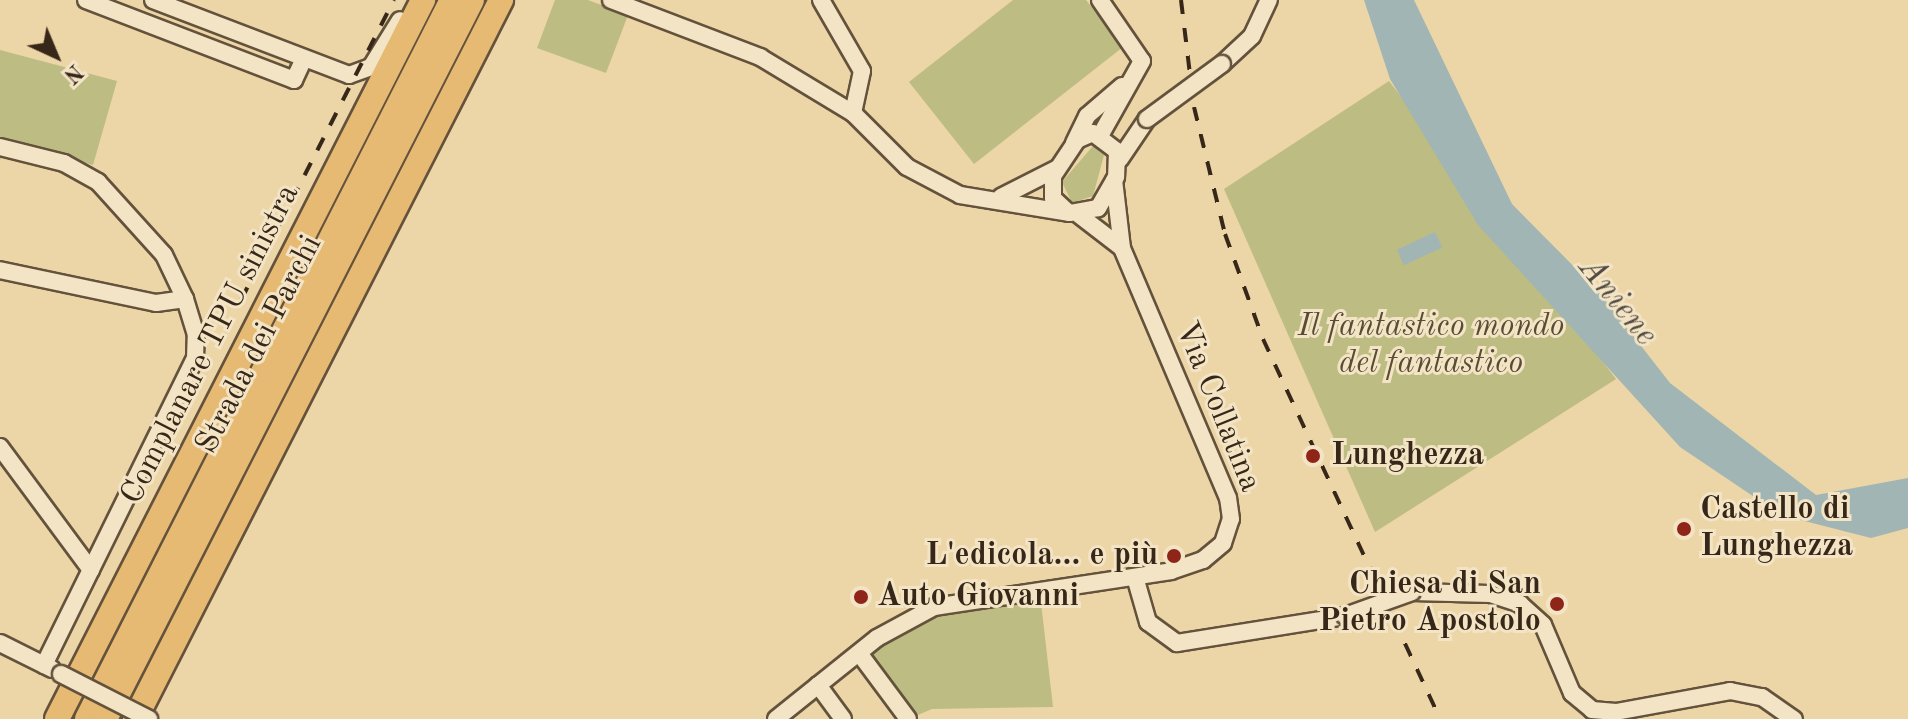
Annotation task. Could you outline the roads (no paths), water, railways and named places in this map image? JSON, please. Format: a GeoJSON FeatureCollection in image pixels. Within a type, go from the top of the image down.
{"type":"FeatureCollection","features":[{"type":"Feature","properties":{"kind":"highway","name":"Complanare TPU sinistra"},"geometry":{"type":"LineString","coordinates":[[57,719],[423,0]]}},
{"type":"Feature","properties":{"kind":"highway","name":"Strada dei Parchi"},"geometry":{"type":"LineString","coordinates":[[105,719],[334,251],[452,0]]}},
{"type":"Feature","properties":{"kind":"highway","name":"Strada dei Parchi"},"geometry":{"type":"LineString","coordinates":[[87,719],[334,251],[472,0]]}},
{"type":"Feature","properties":{"kind":"highway"},"geometry":{"type":"LineString","coordinates":[[135,719],[501,0]]}},
{"type":"Feature","properties":{"kind":"street"},"geometry":{"type":"LineString","coordinates":[[86,0],[294,80],[304,59]]}},
{"type":"Feature","properties":{"kind":"street"},"geometry":{"type":"LineString","coordinates":[[153,0],[349,75],[371,67],[411,0]]}},
{"type":"Feature","properties":{"kind":"street"},"geometry":{"type":"LineString","coordinates":[[611,0],[760,57],[853,113],[919,176],[950,192],[1074,214],[1098,208],[1114,180],[1120,159],[1147,119]]}},
{"type":"Feature","properties":{"kind":"street"},"geometry":{"type":"LineString","coordinates":[[821,0],[862,71],[853,113]]}},
{"type":"Feature","properties":{"kind":"street"},"geometry":{"type":"LineString","coordinates":[[1100,0],[1139,49],[1137,77],[1104,137]]}},
{"type":"Feature","properties":{"kind":"street"},"geometry":{"type":"LineString","coordinates":[[1073,146],[1083,136],[1104,137],[1147,119],[1222,64],[1252,36],[1269,0]]}},
{"type":"Feature","properties":{"kind":"street"},"geometry":{"type":"LineString","coordinates":[[992,200],[1021,191],[1056,169],[1094,108],[1137,77]]}},
{"type":"Feature","properties":{"kind":"street"},"geometry":{"type":"LineString","coordinates":[[1104,137],[1120,159]]}},
{"type":"Feature","properties":{"kind":"street"},"geometry":{"type":"LineString","coordinates":[[0,147],[73,167],[126,209],[168,260],[196,335],[195,358],[44,665]]}},
{"type":"Feature","properties":{"kind":"street"},"geometry":{"type":"LineString","coordinates":[[1056,169],[1053,198],[1122,248]]}},
{"type":"Feature","properties":{"kind":"street","name":"Via Collatina"},"geometry":{"type":"LineString","coordinates":[[776,719],[907,619],[951,602],[1188,567],[1213,553],[1227,534],[1231,513],[1122,248],[1114,180]]}},
{"type":"Feature","properties":{"kind":"street"},"geometry":{"type":"LineString","coordinates":[[0,270],[156,303],[185,299]]}},
{"type":"Feature","properties":{"kind":"street"},"geometry":{"type":"LineString","coordinates":[[0,447],[91,570]]}},
{"type":"Feature","properties":{"kind":"street"},"geometry":{"type":"LineString","coordinates":[[1135,577],[1145,618],[1171,642],[1258,634],[1345,616],[1412,592],[1490,594],[1520,604],[1543,625],[1572,693],[1592,710],[1616,712],[1730,691],[1762,697],[1794,719]]}},
{"type":"Feature","properties":{"kind":"street"},"geometry":{"type":"LineString","coordinates":[[0,643],[149,719]]}},
{"type":"Feature","properties":{"kind":"street"},"geometry":{"type":"LineString","coordinates":[[859,653],[908,719]]}},
{"type":"Feature","properties":{"kind":"street"},"geometry":{"type":"LineString","coordinates":[[818,685],[843,719]]}},
{"type":"Feature","properties":{"kind":"railway"},"geometry":{"type":"LineString","coordinates":[[241,300],[394,0]]}},
{"type":"Feature","properties":{"kind":"railway"},"geometry":{"type":"LineString","coordinates":[[1181,0],[1194,107],[1225,234],[1263,339],[1440,719]]}},
{"type":"Feature","properties":{"kind":"place","name":"Lunghezza"},"geometry":{"type":"Point","coordinates":[1313,456]}},
{"type":"Feature","properties":{"kind":"place","name":"Castello di Lunghezza"},"geometry":{"type":"Point","coordinates":[1684,529]}},
{"type":"Feature","properties":{"kind":"place","name":"L'edicola… e più"},"geometry":{"type":"Point","coordinates":[1174,556]}},
{"type":"Feature","properties":{"kind":"place","name":"Auto Giovanni"},"geometry":{"type":"Point","coordinates":[861,597]}},
{"type":"Feature","properties":{"kind":"place","name":"Chiesa di San Pietro Apostolo"},"geometry":{"type":"Point","coordinates":[1557,604]}},
{"type":"Feature","properties":{"kind":"water label","name":"Aniene"},"geometry":{"type":"Point","coordinates":[1617,302]}},
{"type":"Feature","properties":{"kind":"park label","name":"Il fantastico mondo del fantastico"},"geometry":{"type":"Point","coordinates":[1431,346]}}]}
